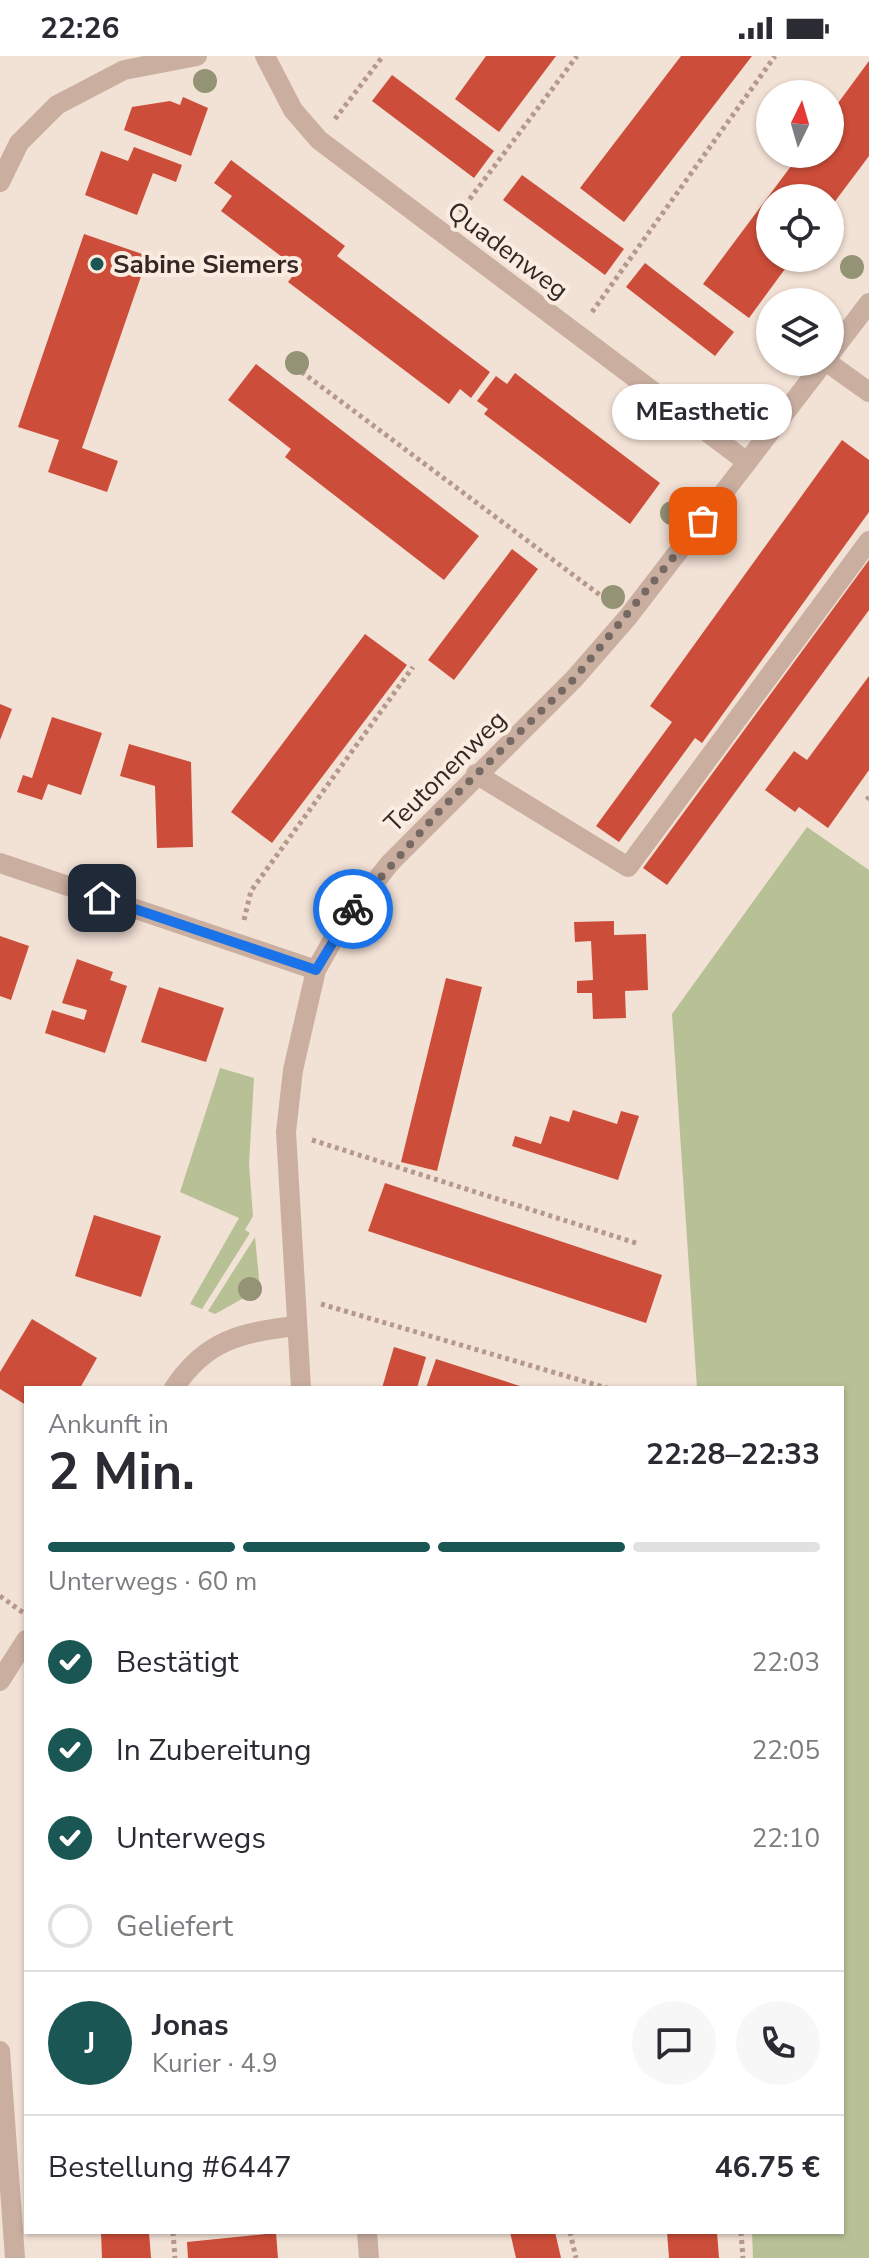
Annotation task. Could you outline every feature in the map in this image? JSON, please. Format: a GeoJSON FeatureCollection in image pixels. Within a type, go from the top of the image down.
{"type":"FeatureCollection","features":[{"type":"Feature","properties":{"kind":"street"},"geometry":{"type":"LineString","coordinates":[[0,182],[19,143],[57,105],[124,70],[197,56]]}},
{"type":"Feature","properties":{"kind":"street","name":"Quadenweg"},"geometry":{"type":"LineString","coordinates":[[265,56],[293,110],[319,140],[747,462]]}},
{"type":"Feature","properties":{"kind":"street"},"geometry":{"type":"LineString","coordinates":[[844,336],[869,303]]}},
{"type":"Feature","properties":{"kind":"street","name":"Teutonenweg"},"geometry":{"type":"LineString","coordinates":[[844,375],[869,392]]}},
{"type":"Feature","properties":{"kind":"street","name":"Teutonenweg"},"geometry":{"type":"LineString","coordinates":[[301,1386],[286,1132],[293,1070],[316,970],[343,922],[390,863],[574,679],[628,617],[815,376]]}},
{"type":"Feature","properties":{"kind":"street"},"geometry":{"type":"LineString","coordinates":[[476,774],[628,867],[869,541]]}},
{"type":"Feature","properties":{"kind":"street"},"geometry":{"type":"LineString","coordinates":[[0,863],[316,970]]}},
{"type":"Feature","properties":{"kind":"street"},"geometry":{"type":"LineString","coordinates":[[176,1386],[208,1349],[235,1336],[295,1326]]}},
{"type":"Feature","properties":{"kind":"street"},"geometry":{"type":"LineString","coordinates":[[0,1681],[24,1643]]}},
{"type":"Feature","properties":{"kind":"street"},"geometry":{"type":"LineString","coordinates":[[0,2051],[15,2258]]}},
{"type":"Feature","properties":{"kind":"street"},"geometry":{"type":"LineString","coordinates":[[367,2234],[369,2258]]}},
{"type":"Feature","properties":{"kind":"path"},"geometry":{"type":"LineString","coordinates":[[319,140],[383,56]]}},
{"type":"Feature","properties":{"kind":"path"},"geometry":{"type":"LineString","coordinates":[[444,234],[577,56]]}},
{"type":"Feature","properties":{"kind":"path"},"geometry":{"type":"LineString","coordinates":[[576,333],[775,56]]}},
{"type":"Feature","properties":{"kind":"path"},"geometry":{"type":"LineString","coordinates":[[295,367],[628,617]]}},
{"type":"Feature","properties":{"kind":"path"},"geometry":{"type":"LineString","coordinates":[[238,944],[251,891],[413,667]]}},
{"type":"Feature","properties":{"kind":"path"},"geometry":{"type":"LineString","coordinates":[[286,1132],[639,1244]]}},
{"type":"Feature","properties":{"kind":"path"},"geometry":{"type":"LineString","coordinates":[[295,1296],[600,1386]]}},
{"type":"Feature","properties":{"kind":"path"},"geometry":{"type":"LineString","coordinates":[[0,1596],[24,1613]]}},
{"type":"Feature","properties":{"kind":"path"},"geometry":{"type":"LineString","coordinates":[[173,2234],[175,2258]]}},
{"type":"Feature","properties":{"kind":"path"},"geometry":{"type":"LineString","coordinates":[[570,2234],[576,2258]]}},
{"type":"Feature","properties":{"kind":"path"},"geometry":{"type":"LineString","coordinates":[[741,2234],[743,2258]]}},
{"type":"Feature","properties":{"kind":"green space"},"geometry":{"type":"Polygon","coordinates":[[[807,827],[869,870],[869,2258],[753,2258],[752,2234],[844,2234],[844,1386],[697,1386],[672,1014],[807,827]]]}},
{"type":"Feature","properties":{"kind":"green space"},"geometry":{"type":"Polygon","coordinates":[[[220,1068],[254,1078],[249,1164],[253,1216],[245,1230],[250,1233],[202,1309],[190,1304],[239,1218],[180,1192],[220,1068]]]}},
{"type":"Feature","properties":{"kind":"green space"},"geometry":{"type":"Polygon","coordinates":[[[255,1237],[260,1289],[215,1314],[208,1311],[255,1237]]]}},
{"type":"Feature","properties":{"kind":"building"},"geometry":{"type":"Polygon","coordinates":[[[486,56],[556,56],[499,132],[455,99],[486,56]]]}},
{"type":"Feature","properties":{"kind":"building"},"geometry":{"type":"Polygon","coordinates":[[[681,56],[752,56],[624,222],[580,188],[681,56]]]}},
{"type":"Feature","properties":{"kind":"building"},"geometry":{"type":"Polygon","coordinates":[[[869,61],[869,156],[844,189],[844,184],[778,184],[790,168],[844,168],[844,95],[869,61]]]}},
{"type":"Feature","properties":{"kind":"building"},"geometry":{"type":"Polygon","coordinates":[[[392,75],[494,151],[474,178],[372,101],[392,75]]]}},
{"type":"Feature","properties":{"kind":"building"},"geometry":{"type":"Polygon","coordinates":[[[183,97],[208,108],[191,156],[124,130],[132,107],[170,101],[180,105],[183,97]]]}},
{"type":"Feature","properties":{"kind":"building"},"geometry":{"type":"Polygon","coordinates":[[[134,147],[182,165],[176,182],[153,173],[137,215],[85,195],[101,151],[128,161],[134,147]]]}},
{"type":"Feature","properties":{"kind":"building"},"geometry":{"type":"Polygon","coordinates":[[[231,160],[345,246],[337,256],[490,372],[471,398],[460,389],[449,404],[288,282],[298,269],[221,211],[232,196],[214,183],[231,160]]]}},
{"type":"Feature","properties":{"kind":"building"},"geometry":{"type":"Polygon","coordinates":[[[522,175],[624,249],[605,275],[503,200],[522,175]]]}},
{"type":"Feature","properties":{"kind":"building"},"geometry":{"type":"Polygon","coordinates":[[[756,213],[756,272],[783,272],[771,288],[756,288],[756,308],[749,318],[703,284],[756,213]]]}},
{"type":"Feature","properties":{"kind":"building"},"geometry":{"type":"Polygon","coordinates":[[[84,234],[148,256],[82,448],[118,461],[107,492],[48,472],[59,440],[18,427],[84,234]]]}},
{"type":"Feature","properties":{"kind":"building"},"geometry":{"type":"Polygon","coordinates":[[[645,263],[734,332],[715,356],[626,287],[645,263]]]}},
{"type":"Feature","properties":{"kind":"building"},"geometry":{"type":"Polygon","coordinates":[[[256,364],[479,536],[444,580],[285,457],[291,449],[228,400],[256,364]]]}},
{"type":"Feature","properties":{"kind":"building"},"geometry":{"type":"Polygon","coordinates":[[[515,373],[660,483],[630,524],[484,414],[488,409],[477,401],[496,376],[507,384],[515,373]]]}},
{"type":"Feature","properties":{"kind":"building"},"geometry":{"type":"Polygon","coordinates":[[[842,440],[869,460],[869,512],[702,743],[695,738],[619,842],[596,826],[672,722],[650,706],[842,440]]]}},
{"type":"Feature","properties":{"kind":"building"},"geometry":{"type":"Polygon","coordinates":[[[512,549],[538,569],[454,680],[428,660],[512,549]]]}},
{"type":"Feature","properties":{"kind":"building"},"geometry":{"type":"Polygon","coordinates":[[[869,560],[869,610],[667,885],[643,868],[869,560]]]}},
{"type":"Feature","properties":{"kind":"building"},"geometry":{"type":"Polygon","coordinates":[[[365,634],[407,665],[272,843],[231,812],[365,634]]]}},
{"type":"Feature","properties":{"kind":"building"},"geometry":{"type":"Polygon","coordinates":[[[869,676],[869,770],[828,828],[799,807],[795,812],[765,790],[794,751],[807,760],[869,676]]]}},
{"type":"Feature","properties":{"kind":"building"},"geometry":{"type":"Polygon","coordinates":[[[0,704],[12,709],[0,740],[0,704]]]}},
{"type":"Feature","properties":{"kind":"building"},"geometry":{"type":"Polygon","coordinates":[[[52,717],[102,733],[81,795],[48,784],[42,800],[17,792],[23,775],[32,778],[52,717]]]}},
{"type":"Feature","properties":{"kind":"building"},"geometry":{"type":"Polygon","coordinates":[[[129,744],[191,762],[193,847],[157,848],[155,786],[120,776],[129,744]]]}},
{"type":"Feature","properties":{"kind":"building"},"geometry":{"type":"Polygon","coordinates":[[[614,921],[614,935],[646,934],[648,990],[625,991],[626,1018],[593,1019],[592,993],[577,993],[577,981],[593,980],[591,941],[575,942],[574,922],[614,921]]]}},
{"type":"Feature","properties":{"kind":"building"},"geometry":{"type":"Polygon","coordinates":[[[0,936],[29,946],[11,1000],[0,996],[0,936]]]}},
{"type":"Feature","properties":{"kind":"building"},"geometry":{"type":"Polygon","coordinates":[[[77,959],[113,972],[110,980],[127,986],[105,1053],[45,1033],[52,1010],[84,1020],[87,1010],[62,1003],[77,959]]]}},
{"type":"Feature","properties":{"kind":"building"},"geometry":{"type":"Polygon","coordinates":[[[446,978],[482,987],[437,1171],[401,1162],[446,978]]]}},
{"type":"Feature","properties":{"kind":"building"},"geometry":{"type":"Polygon","coordinates":[[[159,987],[224,1008],[206,1062],[141,1042],[159,987]]]}},
{"type":"Feature","properties":{"kind":"building"},"geometry":{"type":"Polygon","coordinates":[[[573,1110],[617,1124],[621,1111],[639,1116],[618,1180],[512,1146],[515,1136],[541,1144],[550,1116],[569,1122],[573,1110]]]}},
{"type":"Feature","properties":{"kind":"building"},"geometry":{"type":"Polygon","coordinates":[[[385,1183],[662,1275],[646,1323],[368,1231],[385,1183]]]}},
{"type":"Feature","properties":{"kind":"building"},"geometry":{"type":"Polygon","coordinates":[[[94,1215],[161,1236],[141,1297],[75,1276],[94,1215]]]}},
{"type":"Feature","properties":{"kind":"building"},"geometry":{"type":"Polygon","coordinates":[[[32,1319],[97,1358],[81,1386],[24,1386],[24,1404],[0,1389],[0,1372],[32,1319]]]}},
{"type":"Feature","properties":{"kind":"building"},"geometry":{"type":"Polygon","coordinates":[[[394,1347],[426,1357],[418,1386],[383,1386],[394,1347]]]}},
{"type":"Feature","properties":{"kind":"building"},"geometry":{"type":"Polygon","coordinates":[[[436,1359],[520,1386],[427,1386],[436,1359]]]}},
{"type":"Feature","properties":{"kind":"building"},"geometry":{"type":"Polygon","coordinates":[[[101,2234],[149,2234],[151,2258],[102,2258],[101,2234]]]}},
{"type":"Feature","properties":{"kind":"building"},"geometry":{"type":"Polygon","coordinates":[[[276,2234],[278,2258],[188,2258],[187,2242],[276,2234]]]}},
{"type":"Feature","properties":{"kind":"building"},"geometry":{"type":"Polygon","coordinates":[[[510,2234],[555,2234],[561,2258],[516,2258],[510,2234]]]}},
{"type":"Feature","properties":{"kind":"building"},"geometry":{"type":"Polygon","coordinates":[[[667,2234],[717,2234],[719,2258],[669,2258],[667,2234]]]}},
{"type":"Feature","properties":{"kind":"way so far"},"geometry":{"type":"LineString","coordinates":[[353,909],[390,863],[442,808],[574,679],[628,617],[703,521]]}},
{"type":"Feature","properties":{"kind":"place","name":"Sabine Siemers"},"geometry":{"type":"Point","coordinates":[97,264]}},
{"type":"Feature","properties":{"kind":"place","name":"MEasthetic"},"geometry":{"type":"Point","coordinates":[703,521]}},
{"type":"Feature","properties":{"kind":"route"},"geometry":{"type":"LineString","coordinates":[[102,898],[316,970],[353,909]]}}]}
